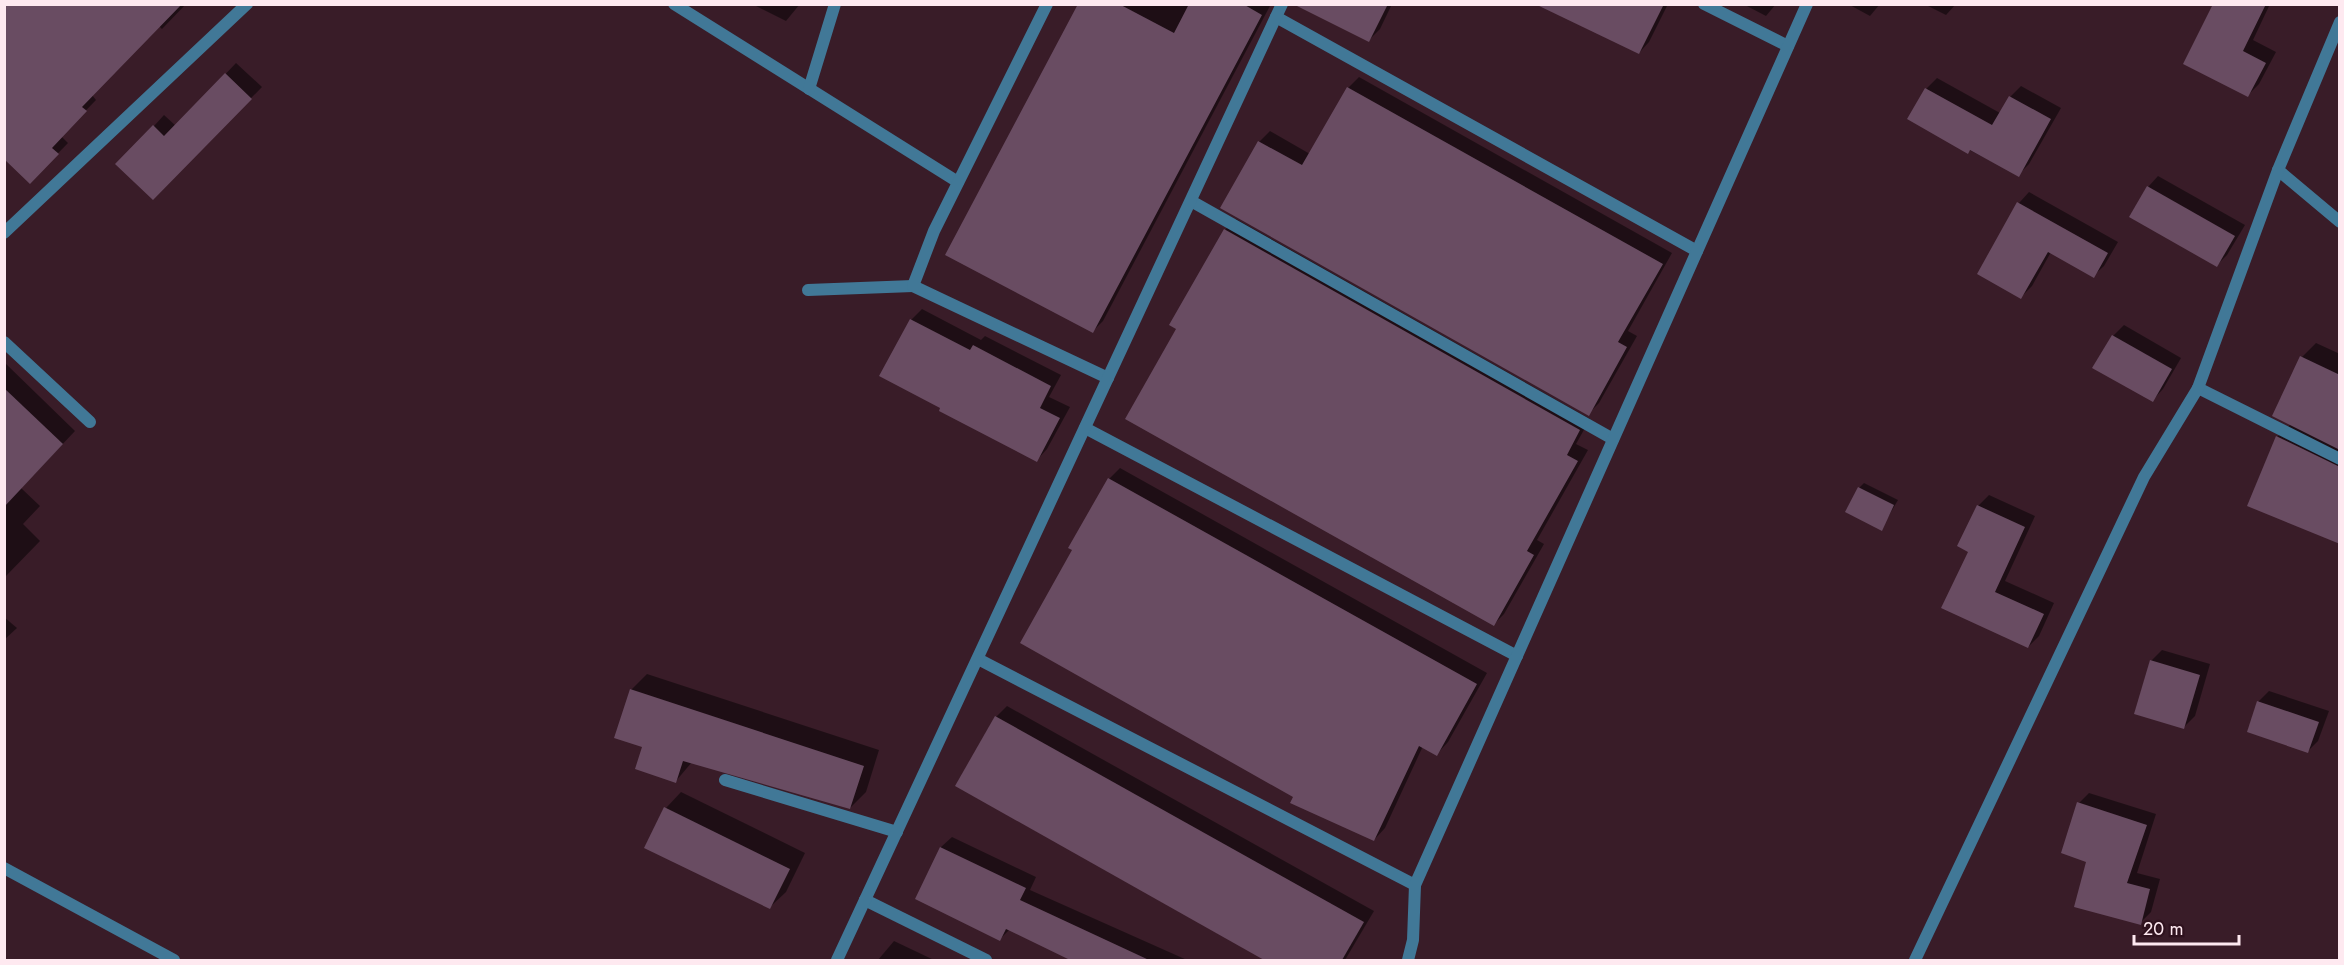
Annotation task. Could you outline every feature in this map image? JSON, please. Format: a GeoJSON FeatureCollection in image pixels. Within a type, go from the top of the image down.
{"type":"FeatureCollection","features":[{"type":"Feature","properties":{"kind":"street"},"geometry":{"type":"LineString","coordinates":[[4,233],[247,4]]}},
{"type":"Feature","properties":{"kind":"street"},"geometry":{"type":"LineString","coordinates":[[674,4],[958,182]]}},
{"type":"Feature","properties":{"kind":"street"},"geometry":{"type":"LineString","coordinates":[[809,89],[835,4]]}},
{"type":"Feature","properties":{"kind":"street"},"geometry":{"type":"LineString","coordinates":[[914,286],[925,250],[1047,4]]}},
{"type":"Feature","properties":{"kind":"street"},"geometry":{"type":"LineString","coordinates":[[837,960],[1282,4]]}},
{"type":"Feature","properties":{"kind":"street"},"geometry":{"type":"LineString","coordinates":[[1704,4],[1788,46]]}},
{"type":"Feature","properties":{"kind":"street"},"geometry":{"type":"LineString","coordinates":[[1408,960],[1413,940],[1415,885],[1807,4]]}},
{"type":"Feature","properties":{"kind":"street"},"geometry":{"type":"LineString","coordinates":[[1276,17],[1697,252]]}},
{"type":"Feature","properties":{"kind":"street"},"geometry":{"type":"LineString","coordinates":[[1915,960],[2144,477],[2198,388],[2278,170],[2340,22]]}},
{"type":"Feature","properties":{"kind":"street"},"geometry":{"type":"LineString","coordinates":[[2278,170],[2340,222]]}},
{"type":"Feature","properties":{"kind":"street"},"geometry":{"type":"LineString","coordinates":[[1191,201],[1613,439]]}},
{"type":"Feature","properties":{"kind":"street"},"geometry":{"type":"LineString","coordinates":[[807,290],[914,286],[1108,378]]}},
{"type":"Feature","properties":{"kind":"street"},"geometry":{"type":"LineString","coordinates":[[4,342],[90,422]]}},
{"type":"Feature","properties":{"kind":"street"},"geometry":{"type":"LineString","coordinates":[[2198,388],[2340,459]]}},
{"type":"Feature","properties":{"kind":"street"},"geometry":{"type":"LineString","coordinates":[[1085,428],[1517,657]]}},
{"type":"Feature","properties":{"kind":"street"},"geometry":{"type":"LineString","coordinates":[[978,659],[1415,885]]}},
{"type":"Feature","properties":{"kind":"street"},"geometry":{"type":"LineString","coordinates":[[725,780],[897,832]]}},
{"type":"Feature","properties":{"kind":"street"},"geometry":{"type":"LineString","coordinates":[[4,868],[174,960]]}},
{"type":"Feature","properties":{"kind":"street"},"geometry":{"type":"LineString","coordinates":[[865,900],[986,960]]}},
{"type":"Feature","properties":{"kind":"building"},"geometry":{"type":"Polygon","coordinates":[[[4,4],[182,4],[82,107],[87,111],[52,148],[59,154],[30,184],[4,159],[4,4]]]}},
{"type":"Feature","properties":{"kind":"building"},"geometry":{"type":"Polygon","coordinates":[[[1078,4],[1119,4],[1174,33],[1189,4],[1243,4],[1262,15],[1093,333],[945,255],[1078,4]]]}},
{"type":"Feature","properties":{"kind":"building"},"geometry":{"type":"Polygon","coordinates":[[[1293,4],[1388,4],[1369,42],[1293,4]]]}},
{"type":"Feature","properties":{"kind":"building"},"geometry":{"type":"Polygon","coordinates":[[[1535,4],[1664,4],[1639,54],[1535,4]]]}},
{"type":"Feature","properties":{"kind":"building"},"geometry":{"type":"Polygon","coordinates":[[[2213,4],[2266,4],[2243,51],[2266,63],[2248,97],[2183,64],[2213,4]]]}},
{"type":"Feature","properties":{"kind":"building"},"geometry":{"type":"Polygon","coordinates":[[[225,73],[252,99],[153,200],[115,164],[153,125],[164,136],[225,73]]]}},
{"type":"Feature","properties":{"kind":"building"},"geometry":{"type":"Polygon","coordinates":[[[1347,87],[1663,264],[1618,342],[1627,347],[1589,416],[1220,208],[1258,141],[1302,165],[1347,87]]]}},
{"type":"Feature","properties":{"kind":"building"},"geometry":{"type":"Polygon","coordinates":[[[1925,88],[1992,125],[2009,96],[2051,119],[2019,177],[1970,150],[1968,154],[1907,119],[1925,88]]]}},
{"type":"Feature","properties":{"kind":"building"},"geometry":{"type":"Polygon","coordinates":[[[2147,186],[2235,236],[2217,267],[2129,217],[2147,186]]]}},
{"type":"Feature","properties":{"kind":"building"},"geometry":{"type":"Polygon","coordinates":[[[2017,202],[2108,253],[2094,278],[2048,252],[2021,299],[1977,274],[2017,202]]]}},
{"type":"Feature","properties":{"kind":"building"},"geometry":{"type":"Polygon","coordinates":[[[1224,229],[1580,430],[1567,455],[1578,461],[1527,551],[1534,555],[1494,626],[1125,419],[1176,329],[1169,325],[1224,229]]]}},
{"type":"Feature","properties":{"kind":"building"},"geometry":{"type":"Polygon","coordinates":[[[910,319],[970,350],[973,345],[1051,386],[1040,408],[1060,418],[1037,462],[939,411],[940,408],[879,376],[910,319]]]}},
{"type":"Feature","properties":{"kind":"building"},"geometry":{"type":"Polygon","coordinates":[[[2112,335],[2172,369],[2153,402],[2092,368],[2112,335]]]}},
{"type":"Feature","properties":{"kind":"building"},"geometry":{"type":"Polygon","coordinates":[[[2300,356],[2340,375],[2340,450],[2272,416],[2300,356]]]}},
{"type":"Feature","properties":{"kind":"building"},"geometry":{"type":"Polygon","coordinates":[[[4,388],[63,444],[4,507],[4,388]]]}},
{"type":"Feature","properties":{"kind":"building"},"geometry":{"type":"Polygon","coordinates":[[[2276,436],[2340,467],[2340,544],[2247,506],[2276,436]]]}},
{"type":"Feature","properties":{"kind":"building"},"geometry":{"type":"Polygon","coordinates":[[[1108,478],[1477,684],[1437,756],[1419,746],[1374,841],[1290,803],[1293,797],[1020,643],[1072,550],[1068,548],[1108,478]]]}},
{"type":"Feature","properties":{"kind":"building"},"geometry":{"type":"Polygon","coordinates":[[[1858,487],[1894,505],[1882,531],[1845,512],[1858,487]]]}},
{"type":"Feature","properties":{"kind":"building"},"geometry":{"type":"Polygon","coordinates":[[[1977,505],[2025,527],[1995,592],[2044,614],[2028,648],[1941,608],[1968,552],[1957,546],[1977,505]]]}},
{"type":"Feature","properties":{"kind":"building"},"geometry":{"type":"Polygon","coordinates":[[[2150,660],[2200,675],[2184,729],[2134,714],[2150,660]]]}},
{"type":"Feature","properties":{"kind":"building"},"geometry":{"type":"Polygon","coordinates":[[[630,689],[864,766],[850,809],[683,761],[676,783],[635,769],[642,747],[614,738],[630,689]]]}},
{"type":"Feature","properties":{"kind":"building"},"geometry":{"type":"Polygon","coordinates":[[[2257,701],[2319,722],[2308,753],[2247,732],[2257,701]]]}},
{"type":"Feature","properties":{"kind":"building"},"geometry":{"type":"Polygon","coordinates":[[[995,716],[1364,922],[1342,960],[1264,960],[955,786],[995,716]]]}},
{"type":"Feature","properties":{"kind":"building"},"geometry":{"type":"Polygon","coordinates":[[[2077,802],[2147,825],[2127,883],[2150,889],[2141,925],[2074,907],[2086,862],[2061,853],[2077,802]]]}},
{"type":"Feature","properties":{"kind":"building"},"geometry":{"type":"Polygon","coordinates":[[[664,807],[790,869],[770,909],[644,848],[664,807]]]}},
{"type":"Feature","properties":{"kind":"building"},"geometry":{"type":"Polygon","coordinates":[[[940,847],[1026,888],[1020,900],[1149,960],[1070,960],[1006,929],[1000,941],[915,899],[940,847]]]}}]}
